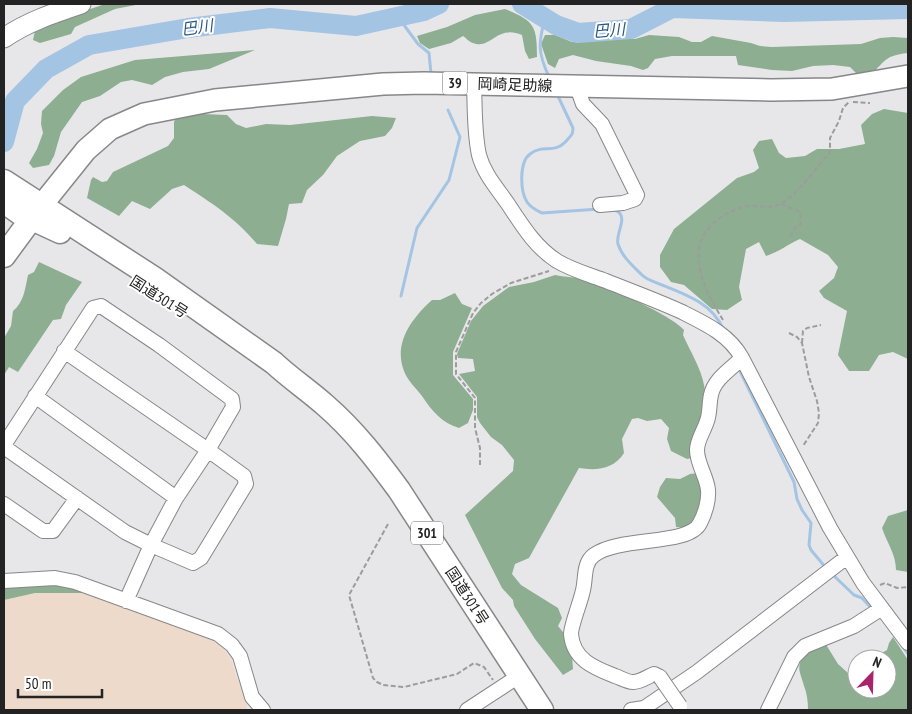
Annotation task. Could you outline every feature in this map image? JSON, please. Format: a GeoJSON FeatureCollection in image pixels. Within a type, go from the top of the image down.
{"type":"FeatureCollection","features":[{"type":"Feature","properties":{"kind":"highway","name":"国道301号"},"geometry":{"type":"LineString","coordinates":[[4,181],[26,208],[61,233],[104,260],[148,292],[276,371],[288,376],[324,404],[374,456],[399,490],[542,710]]}},
{"type":"Feature","properties":{"kind":"highway"},"geometry":{"type":"LineString","coordinates":[[4,256],[26,208]]}},
{"type":"Feature","properties":{"kind":"main road"},"geometry":{"type":"LineString","coordinates":[[4,38],[47,15],[81,4]]}},
{"type":"Feature","properties":{"kind":"main road","name":"岡崎足助線"},"geometry":{"type":"LineString","coordinates":[[26,208],[86,150],[110,130],[144,114],[215,100],[373,85],[424,83],[771,90],[848,95],[908,76]]}},
{"type":"Feature","properties":{"kind":"street"},"geometry":{"type":"LineString","coordinates":[[474,84],[475,132],[480,157],[490,180],[522,227],[557,260],[569,267],[660,301],[725,336],[742,358],[792,456],[847,557],[872,595],[908,643]]}},
{"type":"Feature","properties":{"kind":"street"},"geometry":{"type":"LineString","coordinates":[[577,87],[583,104],[602,124],[637,195],[635,199],[623,203],[600,205]]}},
{"type":"Feature","properties":{"kind":"street"},"geometry":{"type":"LineString","coordinates":[[64,351],[208,450],[244,476],[246,484],[201,558],[193,563],[151,545],[125,532],[4,446],[64,351],[93,308],[101,306],[145,335],[232,399],[233,408],[208,450],[176,498],[151,545],[126,601]]}},
{"type":"Feature","properties":{"kind":"street"},"geometry":{"type":"LineString","coordinates":[[680,708],[660,677],[654,674],[640,681],[631,682],[588,664],[580,657],[571,633],[583,589],[587,564],[592,556],[607,548],[627,543],[676,538],[694,531],[700,524],[706,507],[708,490],[700,466],[697,449],[699,438],[708,419],[708,406],[712,392],[718,381],[742,358]]}},
{"type":"Feature","properties":{"kind":"street"},"geometry":{"type":"LineString","coordinates":[[35,396],[176,498]]}},
{"type":"Feature","properties":{"kind":"street"},"geometry":{"type":"LineString","coordinates":[[4,504],[42,531],[53,531],[77,498]]}},
{"type":"Feature","properties":{"kind":"street"},"geometry":{"type":"LineString","coordinates":[[640,709],[697,672],[847,557]]}},
{"type":"Feature","properties":{"kind":"street"},"geometry":{"type":"LineString","coordinates":[[4,581],[55,578],[75,582],[218,634],[232,645],[243,665],[252,697],[263,710]]}},
{"type":"Feature","properties":{"kind":"street"},"geometry":{"type":"LineString","coordinates":[[768,710],[794,657],[805,646],[854,626],[882,608]]}},
{"type":"Feature","properties":{"kind":"street"},"geometry":{"type":"LineString","coordinates":[[467,710],[520,676]]}},
{"type":"Feature","properties":{"kind":"path"},"geometry":{"type":"LineString","coordinates":[[723,319],[713,304],[700,272],[698,257],[702,239],[708,228],[734,210],[748,206],[764,208],[781,204],[796,192],[830,153],[830,138],[839,121],[848,95],[870,103]]}},
{"type":"Feature","properties":{"kind":"path"},"geometry":{"type":"LineString","coordinates":[[781,204],[800,212],[801,224],[794,228],[790,237]]}},
{"type":"Feature","properties":{"kind":"path"},"geometry":{"type":"LineString","coordinates":[[480,465],[480,448],[475,428],[475,398],[456,374],[456,352],[473,313],[480,303],[511,283],[548,271],[566,270],[569,267]]}},
{"type":"Feature","properties":{"kind":"path"},"geometry":{"type":"LineString","coordinates":[[792,456],[814,432],[818,423],[820,413],[809,377],[802,343],[803,331],[807,328],[821,325]]}},
{"type":"Feature","properties":{"kind":"path"},"geometry":{"type":"LineString","coordinates":[[789,333],[797,337],[802,343]]}},
{"type":"Feature","properties":{"kind":"path"},"geometry":{"type":"LineString","coordinates":[[388,524],[349,594],[373,678],[383,685],[404,686],[457,674],[474,663],[484,666],[499,688]]}},
{"type":"Feature","properties":{"kind":"path"},"geometry":{"type":"LineString","coordinates":[[872,595],[881,584],[885,583],[897,588],[908,588]]}},
{"type":"Feature","properties":{"kind":"shaded area"},"geometry":{"type":"Polygon","coordinates":[[[35,593],[89,593],[210,638],[223,648],[232,661],[247,701],[247,710],[4,710],[4,600],[35,593]]]}},
{"type":"Feature","properties":{"kind":"green space"},"geometry":{"type":"Polygon","coordinates":[[[105,4],[141,4],[115,9],[75,27],[71,34],[40,43],[33,40],[35,31],[105,4]]]}},
{"type":"Feature","properties":{"kind":"green space"},"geometry":{"type":"Polygon","coordinates":[[[505,9],[522,17],[532,26],[535,31],[537,57],[529,59],[525,51],[522,35],[513,32],[479,44],[463,36],[451,43],[429,49],[420,43],[417,36],[447,27],[475,15],[505,9]]]}},
{"type":"Feature","properties":{"kind":"green space"},"geometry":{"type":"Polygon","coordinates":[[[545,35],[555,35],[572,42],[590,38],[635,39],[649,35],[679,37],[692,42],[701,42],[712,36],[772,47],[861,44],[880,38],[893,37],[908,38],[908,53],[889,58],[868,77],[856,73],[850,67],[833,65],[813,66],[792,71],[738,65],[736,56],[672,56],[655,59],[648,68],[643,70],[573,55],[559,59],[555,68],[548,64],[541,44],[545,35]]]}},
{"type":"Feature","properties":{"kind":"green space"},"geometry":{"type":"Polygon","coordinates":[[[255,50],[209,69],[183,72],[165,77],[152,85],[132,80],[121,82],[100,96],[82,102],[61,132],[54,156],[49,165],[33,168],[29,163],[43,133],[41,124],[42,111],[63,90],[81,77],[135,60],[255,50]]]}},
{"type":"Feature","properties":{"kind":"green space"},"geometry":{"type":"Polygon","coordinates":[[[884,109],[908,113],[908,359],[893,352],[879,355],[869,371],[849,371],[838,355],[847,311],[824,298],[819,291],[834,278],[838,267],[828,255],[800,239],[766,256],[759,242],[746,249],[739,287],[742,300],[727,310],[712,309],[684,285],[671,282],[660,267],[660,255],[674,229],[737,178],[754,172],[759,168],[753,150],[759,141],[772,139],[779,153],[786,158],[805,156],[817,149],[839,149],[865,144],[861,125],[872,114],[884,109]]]}},
{"type":"Feature","properties":{"kind":"green space"},"geometry":{"type":"Polygon","coordinates":[[[178,113],[227,115],[236,124],[246,128],[266,124],[290,125],[372,116],[396,118],[392,128],[385,136],[360,141],[337,156],[323,175],[307,190],[302,203],[289,204],[278,246],[257,244],[231,218],[184,185],[172,189],[150,209],[132,201],[119,216],[87,198],[93,177],[102,182],[107,181],[113,172],[168,146],[174,138],[174,122],[178,113]]]}},
{"type":"Feature","properties":{"kind":"green space"},"geometry":{"type":"Polygon","coordinates":[[[39,262],[82,282],[66,305],[61,319],[53,320],[18,372],[9,367],[4,375],[4,338],[11,326],[13,311],[20,304],[24,295],[28,275],[34,272],[39,262]]]}},
{"type":"Feature","properties":{"kind":"green space"},"geometry":{"type":"Polygon","coordinates":[[[555,275],[582,279],[605,287],[652,309],[677,324],[684,330],[683,335],[700,372],[705,393],[702,422],[692,458],[687,459],[671,451],[667,439],[669,428],[661,419],[647,421],[638,418],[632,419],[622,439],[624,453],[620,458],[615,463],[604,468],[579,468],[529,558],[515,564],[512,574],[521,585],[558,608],[562,618],[558,626],[571,642],[573,669],[563,675],[535,639],[514,606],[513,600],[502,588],[465,515],[513,471],[514,460],[480,423],[477,417],[477,397],[459,374],[475,371],[473,359],[458,358],[457,354],[471,321],[483,306],[509,287],[555,275]]]}},
{"type":"Feature","properties":{"kind":"green space"},"geometry":{"type":"Polygon","coordinates":[[[455,293],[462,304],[472,308],[453,352],[453,375],[473,399],[473,410],[468,423],[459,428],[447,423],[430,407],[409,381],[401,361],[403,341],[411,323],[432,300],[440,300],[455,293]]]}},
{"type":"Feature","properties":{"kind":"green space"},"geometry":{"type":"Polygon","coordinates":[[[699,473],[704,490],[698,516],[686,528],[676,527],[675,518],[657,497],[660,487],[666,478],[680,479],[690,474],[699,473]]]}},
{"type":"Feature","properties":{"kind":"green space"},"geometry":{"type":"Polygon","coordinates":[[[908,510],[908,572],[896,570],[893,554],[882,528],[888,516],[908,510]]]}},
{"type":"Feature","properties":{"kind":"green space"},"geometry":{"type":"Polygon","coordinates":[[[52,583],[72,586],[89,593],[35,593],[4,600],[4,586],[52,583]]]}},
{"type":"Feature","properties":{"kind":"green space"},"geometry":{"type":"Polygon","coordinates":[[[893,637],[908,660],[908,710],[808,710],[807,695],[799,668],[801,661],[810,651],[825,643],[838,664],[847,672],[847,699],[897,699],[897,649],[887,649],[893,637]]]}},
{"type":"Feature","properties":{"kind":"waterway","name":"巴川"},"geometry":{"type":"LineString","coordinates":[[4,142],[15,101],[46,69],[89,45],[188,28],[270,18],[356,26],[424,11],[439,4]]}},
{"type":"Feature","properties":{"kind":"waterway","name":"巴川"},"geometry":{"type":"LineString","coordinates":[[522,4],[556,25],[578,33],[631,29],[672,8],[784,12],[908,9]]}},
{"type":"Feature","properties":{"kind":"waterway"},"geometry":{"type":"LineString","coordinates":[[398,17],[418,44],[429,53],[431,74]]}},
{"type":"Feature","properties":{"kind":"waterway"},"geometry":{"type":"LineString","coordinates":[[545,18],[540,48],[549,77]]}},
{"type":"Feature","properties":{"kind":"waterway"},"geometry":{"type":"LineString","coordinates":[[557,94],[573,128],[572,133],[558,147],[540,149],[526,158],[522,170],[522,184],[525,197],[530,206],[542,213],[599,209]]}},
{"type":"Feature","properties":{"kind":"waterway"},"geometry":{"type":"LineString","coordinates":[[401,296],[417,228],[449,180],[460,137],[448,110]]}},
{"type":"Feature","properties":{"kind":"waterway"},"geometry":{"type":"LineString","coordinates":[[615,210],[619,213],[622,220],[618,244],[628,261],[646,278],[689,296],[705,306],[718,320],[723,329]]}},
{"type":"Feature","properties":{"kind":"waterway"},"geometry":{"type":"LineString","coordinates":[[738,367],[794,482],[797,499],[802,510],[811,523],[809,545],[811,550],[826,568]]}},
{"type":"Feature","properties":{"kind":"waterway"},"geometry":{"type":"LineString","coordinates":[[832,574],[854,595],[862,598],[872,609]]}},
{"type":"Feature","properties":{"kind":"waterway"},"geometry":{"type":"LineString","coordinates":[[903,647],[908,654]]}}]}
